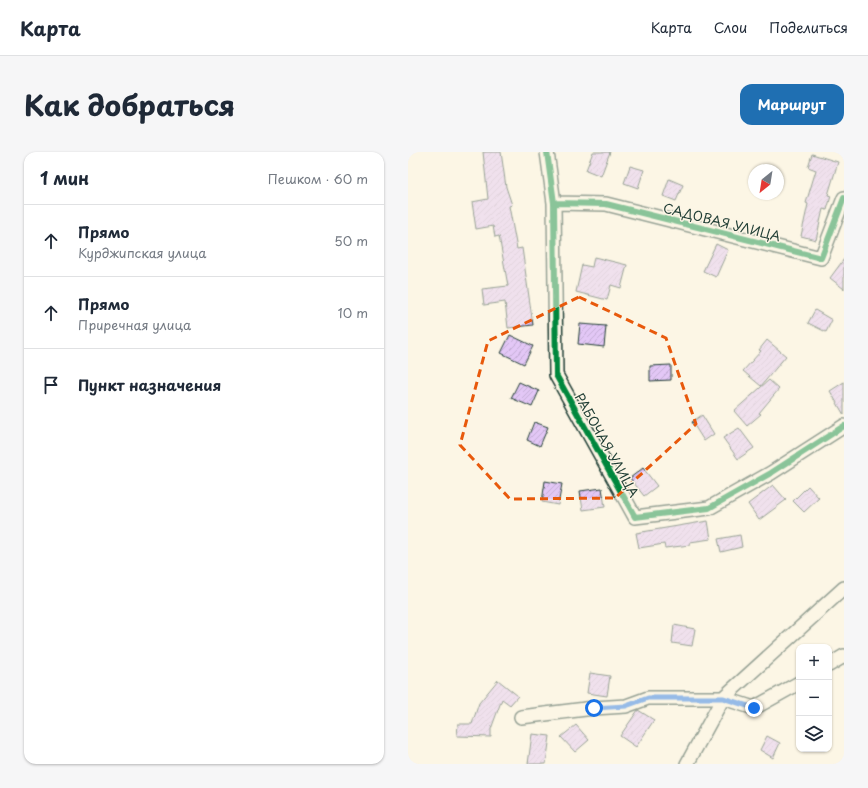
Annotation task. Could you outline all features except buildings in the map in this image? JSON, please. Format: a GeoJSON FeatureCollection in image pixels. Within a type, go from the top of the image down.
{"type":"FeatureCollection","features":[{"type":"Feature","properties":{"kind":"street","name":"РАБОЧАЯ УЛИЦА"},"geometry":{"type":"LineString","coordinates":[[547,152],[554,203],[556,375],[635,517],[709,508],[771,473],[844,426]]}},
{"type":"Feature","properties":{"kind":"street","name":"САДОВАЯ УЛИЦА"},"geometry":{"type":"LineString","coordinates":[[554,203],[606,204],[821,258],[844,198]]}},
{"type":"Feature","properties":{"kind":"street"},"geometry":{"type":"LineString","coordinates":[[687,764],[723,698],[844,588]]}},
{"type":"Feature","properties":{"kind":"street"},"geometry":{"type":"LineString","coordinates":[[832,663],[844,656]]}},
{"type":"Feature","properties":{"kind":"street"},"geometry":{"type":"LineString","coordinates":[[521,717],[594,708],[626,706],[648,698],[723,698],[754,708],[796,684]]}},
{"type":"Feature","properties":{"kind":"highlighted area"},"geometry":{"type":"Polygon","coordinates":[[[579,297],[666,338],[696,424],[615,498],[510,499],[460,445],[488,341],[579,297]]]}},
{"type":"Feature","properties":{"kind":"cycle path"},"geometry":{"type":"LineString","coordinates":[[547,152],[554,203],[556,375],[635,517],[709,508],[771,473],[844,426]]}},
{"type":"Feature","properties":{"kind":"cycle path"},"geometry":{"type":"LineString","coordinates":[[554,203],[606,204],[821,258],[844,198]]}},
{"type":"Feature","properties":{"kind":"route"},"geometry":{"type":"LineString","coordinates":[[594,708],[626,706],[648,698],[723,698],[754,708]]}}]}
